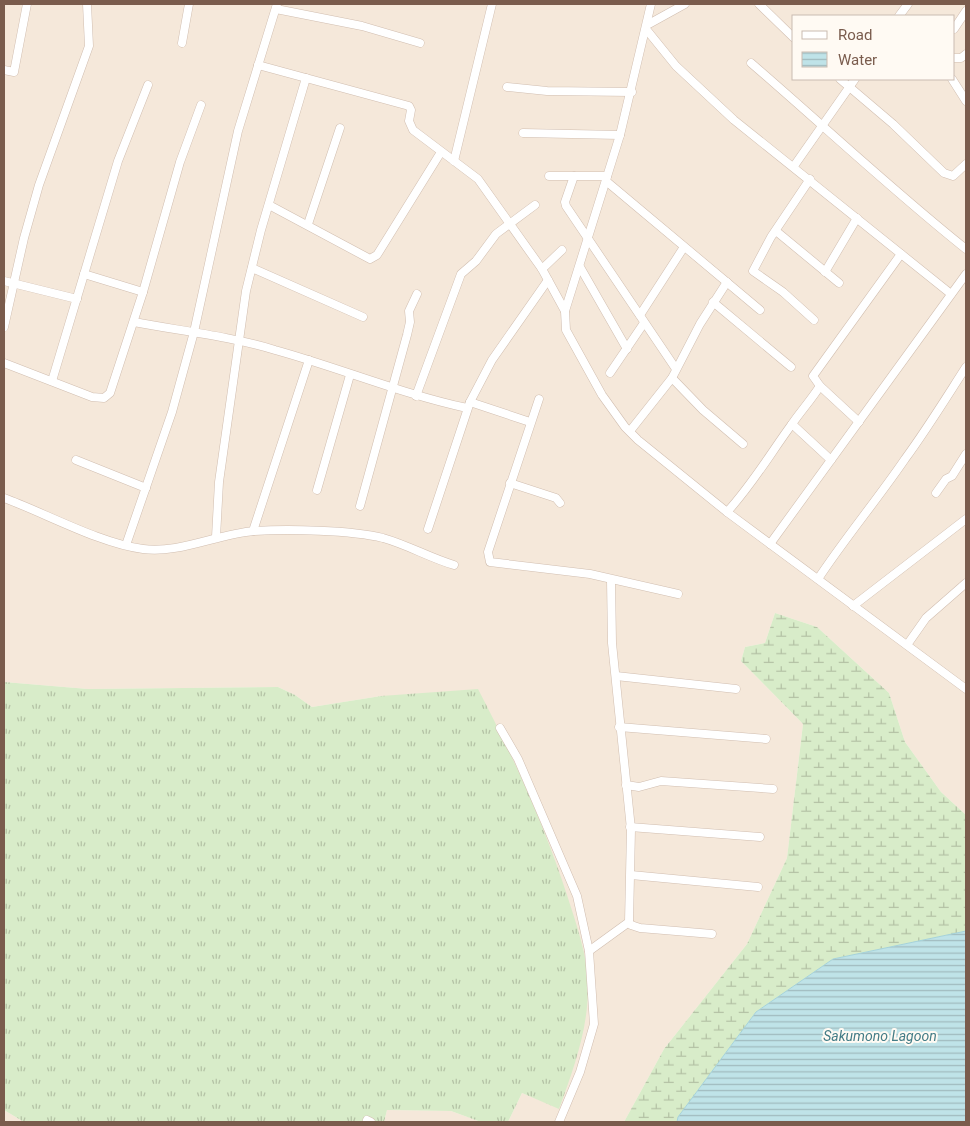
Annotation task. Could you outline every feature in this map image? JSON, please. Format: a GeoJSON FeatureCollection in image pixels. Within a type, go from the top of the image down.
{"type":"FeatureCollection","features":[{"type":"Feature","properties":{"kind":"street"},"geometry":{"type":"LineString","coordinates":[[4,70],[14,72],[27,4]]}},
{"type":"Feature","properties":{"kind":"street"},"geometry":{"type":"LineString","coordinates":[[4,327],[24,238],[39,185],[89,46],[87,4]]}},
{"type":"Feature","properties":{"kind":"street"},"geometry":{"type":"LineString","coordinates":[[182,43],[189,4]]}},
{"type":"Feature","properties":{"kind":"street"},"geometry":{"type":"LineString","coordinates":[[454,161],[492,4]]}},
{"type":"Feature","properties":{"kind":"street"},"geometry":{"type":"LineString","coordinates":[[651,4],[632,92],[566,311],[566,330],[602,395],[630,432],[727,512],[966,690]]}},
{"type":"Feature","properties":{"kind":"street"},"geometry":{"type":"LineString","coordinates":[[647,27],[685,4]]}},
{"type":"Feature","properties":{"kind":"street"},"geometry":{"type":"LineString","coordinates":[[759,4],[792,36]]}},
{"type":"Feature","properties":{"kind":"street"},"geometry":{"type":"LineString","coordinates":[[901,15],[908,4]]}},
{"type":"Feature","properties":{"kind":"street"},"geometry":{"type":"LineString","coordinates":[[126,545],[172,412],[194,332],[221,200],[238,131],[276,6],[362,26],[420,43]]}},
{"type":"Feature","properties":{"kind":"street"},"geometry":{"type":"LineString","coordinates":[[955,28],[966,11]]}},
{"type":"Feature","properties":{"kind":"street"},"geometry":{"type":"LineString","coordinates":[[647,27],[676,66],[734,120],[794,166],[951,294]]}},
{"type":"Feature","properties":{"kind":"street"},"geometry":{"type":"LineString","coordinates":[[751,63],[822,124],[911,206],[966,249]]}},
{"type":"Feature","properties":{"kind":"street"},"geometry":{"type":"LineString","coordinates":[[258,64],[408,105],[411,110],[409,121],[411,127],[478,179],[542,269],[566,311]]}},
{"type":"Feature","properties":{"kind":"street"},"geometry":{"type":"LineString","coordinates":[[216,537],[220,482],[238,341],[252,268],[306,78]]}},
{"type":"Feature","properties":{"kind":"street"},"geometry":{"type":"LineString","coordinates":[[841,80],[894,124],[944,173],[953,176],[966,164]]}},
{"type":"Feature","properties":{"kind":"street"},"geometry":{"type":"LineString","coordinates":[[794,166],[854,80]]}},
{"type":"Feature","properties":{"kind":"street"},"geometry":{"type":"LineString","coordinates":[[953,80],[966,101]]}},
{"type":"Feature","properties":{"kind":"street"},"geometry":{"type":"LineString","coordinates":[[52,381],[118,161],[148,85]]}},
{"type":"Feature","properties":{"kind":"street"},"geometry":{"type":"LineString","coordinates":[[507,87],[547,91],[632,92]]}},
{"type":"Feature","properties":{"kind":"street"},"geometry":{"type":"LineString","coordinates":[[4,363],[92,397],[99,399],[108,396],[114,387],[180,162],[201,105]]}},
{"type":"Feature","properties":{"kind":"street"},"geometry":{"type":"LineString","coordinates":[[308,224],[340,128]]}},
{"type":"Feature","properties":{"kind":"street"},"geometry":{"type":"LineString","coordinates":[[524,134],[620,135]]}},
{"type":"Feature","properties":{"kind":"street"},"geometry":{"type":"LineString","coordinates":[[269,205],[308,224],[366,258],[374,258],[441,152]]}},
{"type":"Feature","properties":{"kind":"street"},"geometry":{"type":"LineString","coordinates":[[549,176],[607,179],[684,247],[760,310]]}},
{"type":"Feature","properties":{"kind":"street"},"geometry":{"type":"LineString","coordinates":[[574,176],[565,202],[676,369]]}},
{"type":"Feature","properties":{"kind":"street"},"geometry":{"type":"LineString","coordinates":[[810,179],[776,231],[753,271],[783,292],[814,320]]}},
{"type":"Feature","properties":{"kind":"street"},"geometry":{"type":"LineString","coordinates":[[416,396],[461,274],[476,261],[496,234],[536,204]]}},
{"type":"Feature","properties":{"kind":"street"},"geometry":{"type":"LineString","coordinates":[[825,272],[857,218]]}},
{"type":"Feature","properties":{"kind":"street"},"geometry":{"type":"LineString","coordinates":[[776,231],[839,283]]}},
{"type":"Feature","properties":{"kind":"street"},"geometry":{"type":"LineString","coordinates":[[640,315],[684,247]]}},
{"type":"Feature","properties":{"kind":"street"},"geometry":{"type":"LineString","coordinates":[[542,269],[562,250]]}},
{"type":"Feature","properties":{"kind":"street"},"geometry":{"type":"LineString","coordinates":[[859,422],[820,386],[813,376],[901,254]]}},
{"type":"Feature","properties":{"kind":"street"},"geometry":{"type":"LineString","coordinates":[[580,267],[627,349]]}},
{"type":"Feature","properties":{"kind":"street"},"geometry":{"type":"LineString","coordinates":[[252,268],[363,317]]}},
{"type":"Feature","properties":{"kind":"street"},"geometry":{"type":"LineString","coordinates":[[84,274],[143,292]]}},
{"type":"Feature","properties":{"kind":"street"},"geometry":{"type":"LineString","coordinates":[[770,544],[966,274]]}},
{"type":"Feature","properties":{"kind":"street"},"geometry":{"type":"LineString","coordinates":[[428,529],[469,405],[492,360],[548,280]]}},
{"type":"Feature","properties":{"kind":"street"},"geometry":{"type":"LineString","coordinates":[[4,281],[77,299]]}},
{"type":"Feature","properties":{"kind":"street"},"geometry":{"type":"LineString","coordinates":[[630,432],[672,378],[713,302],[726,282]]}},
{"type":"Feature","properties":{"kind":"street"},"geometry":{"type":"LineString","coordinates":[[360,506],[410,322],[409,311],[417,294]]}},
{"type":"Feature","properties":{"kind":"street"},"geometry":{"type":"LineString","coordinates":[[713,302],[790,366]]}},
{"type":"Feature","properties":{"kind":"street"},"geometry":{"type":"LineString","coordinates":[[134,322],[238,341],[309,360],[416,396],[469,405],[530,422]]}},
{"type":"Feature","properties":{"kind":"street"},"geometry":{"type":"LineString","coordinates":[[610,372],[644,323]]}},
{"type":"Feature","properties":{"kind":"street"},"geometry":{"type":"LineString","coordinates":[[253,532],[309,360]]}},
{"type":"Feature","properties":{"kind":"street"},"geometry":{"type":"LineString","coordinates":[[818,579],[840,544],[868,510],[906,458],[966,367]]}},
{"type":"Feature","properties":{"kind":"street"},"geometry":{"type":"LineString","coordinates":[[317,490],[350,374]]}},
{"type":"Feature","properties":{"kind":"street"},"geometry":{"type":"LineString","coordinates":[[672,378],[703,410],[743,444]]}},
{"type":"Feature","properties":{"kind":"street"},"geometry":{"type":"LineString","coordinates":[[727,512],[761,470],[792,424],[808,406],[820,386]]}},
{"type":"Feature","properties":{"kind":"street"},"geometry":{"type":"LineString","coordinates":[[539,399],[488,552],[490,562],[574,571],[678,594]]}},
{"type":"Feature","properties":{"kind":"street"},"geometry":{"type":"LineString","coordinates":[[792,424],[831,460]]}},
{"type":"Feature","properties":{"kind":"street"},"geometry":{"type":"LineString","coordinates":[[936,492],[946,479],[952,476],[966,454]]}},
{"type":"Feature","properties":{"kind":"street"},"geometry":{"type":"LineString","coordinates":[[76,460],[146,488]]}},
{"type":"Feature","properties":{"kind":"street"},"geometry":{"type":"LineString","coordinates":[[510,483],[556,498],[560,503]]}},
{"type":"Feature","properties":{"kind":"street"},"geometry":{"type":"LineString","coordinates":[[4,498],[102,538],[126,545],[160,551],[216,537],[253,532],[312,532],[381,538],[454,565]]}},
{"type":"Feature","properties":{"kind":"street"},"geometry":{"type":"LineString","coordinates":[[853,606],[966,519]]}},
{"type":"Feature","properties":{"kind":"street"},"geometry":{"type":"LineString","coordinates":[[611,580],[612,643],[630,827],[631,875],[629,922]]}},
{"type":"Feature","properties":{"kind":"street"},"geometry":{"type":"LineString","coordinates":[[907,645],[926,618],[966,583]]}},
{"type":"Feature","properties":{"kind":"street"},"geometry":{"type":"LineString","coordinates":[[616,676],[736,689]]}},
{"type":"Feature","properties":{"kind":"street"},"geometry":{"type":"LineString","coordinates":[[619,727],[766,739]]}},
{"type":"Feature","properties":{"kind":"street"},"geometry":{"type":"LineString","coordinates":[[500,728],[518,759],[577,896],[589,951],[594,1024],[580,1072],[559,1122]]}},
{"type":"Feature","properties":{"kind":"street"},"geometry":{"type":"LineString","coordinates":[[626,785],[639,787],[661,781],[773,789]]}},
{"type":"Feature","properties":{"kind":"street"},"geometry":{"type":"LineString","coordinates":[[630,827],[760,837]]}},
{"type":"Feature","properties":{"kind":"street"},"geometry":{"type":"LineString","coordinates":[[631,875],[758,887]]}},
{"type":"Feature","properties":{"kind":"street"},"geometry":{"type":"LineString","coordinates":[[589,951],[629,922]]}},
{"type":"Feature","properties":{"kind":"street"},"geometry":{"type":"LineString","coordinates":[[629,922],[631,925],[640,928],[712,934]]}},
{"type":"Feature","properties":{"kind":"shaded area"},"geometry":{"type":"Polygon","coordinates":[[[4,4],[966,4],[966,815],[941,792],[905,742],[889,693],[817,627],[775,613],[765,643],[745,647],[741,661],[803,724],[787,858],[747,944],[664,1049],[624,1122],[508,1122],[522,1093],[559,1108],[381,696],[312,707],[295,695],[278,687],[88,689],[4,682],[4,4]]]}},
{"type":"Feature","properties":{"kind":"shaded area"},"geometry":{"type":"Polygon","coordinates":[[[4,1110],[24,1122],[4,1122],[4,1110]]]}},
{"type":"Feature","properties":{"kind":"shaded area"},"geometry":{"type":"Polygon","coordinates":[[[387,1110],[451,1111],[481,1122],[384,1122],[387,1110]]]}},
{"type":"Feature","properties":{"kind":"green space"},"geometry":{"type":"Polygon","coordinates":[[[775,613],[817,627],[889,693],[905,742],[941,792],[966,815],[966,931],[833,959],[756,1012],[678,1117],[677,1122],[624,1122],[664,1049],[747,944],[787,858],[803,724],[741,661],[745,647],[765,643],[775,613]]]}},
{"type":"Feature","properties":{"kind":"green space"},"geometry":{"type":"Polygon","coordinates":[[[4,682],[88,689],[278,687],[295,695],[312,707],[381,696],[478,689],[538,816],[574,916],[586,961],[588,999],[586,1015],[580,1047],[559,1109],[522,1093],[508,1122],[481,1122],[451,1111],[387,1110],[384,1122],[24,1122],[4,1110],[4,682]]]}},
{"type":"Feature","properties":{"kind":"water","name":"Sakumono Lagoon"},"geometry":{"type":"Polygon","coordinates":[[[966,931],[966,1122],[677,1122],[678,1117],[756,1012],[833,959],[966,931]]]}}]}
